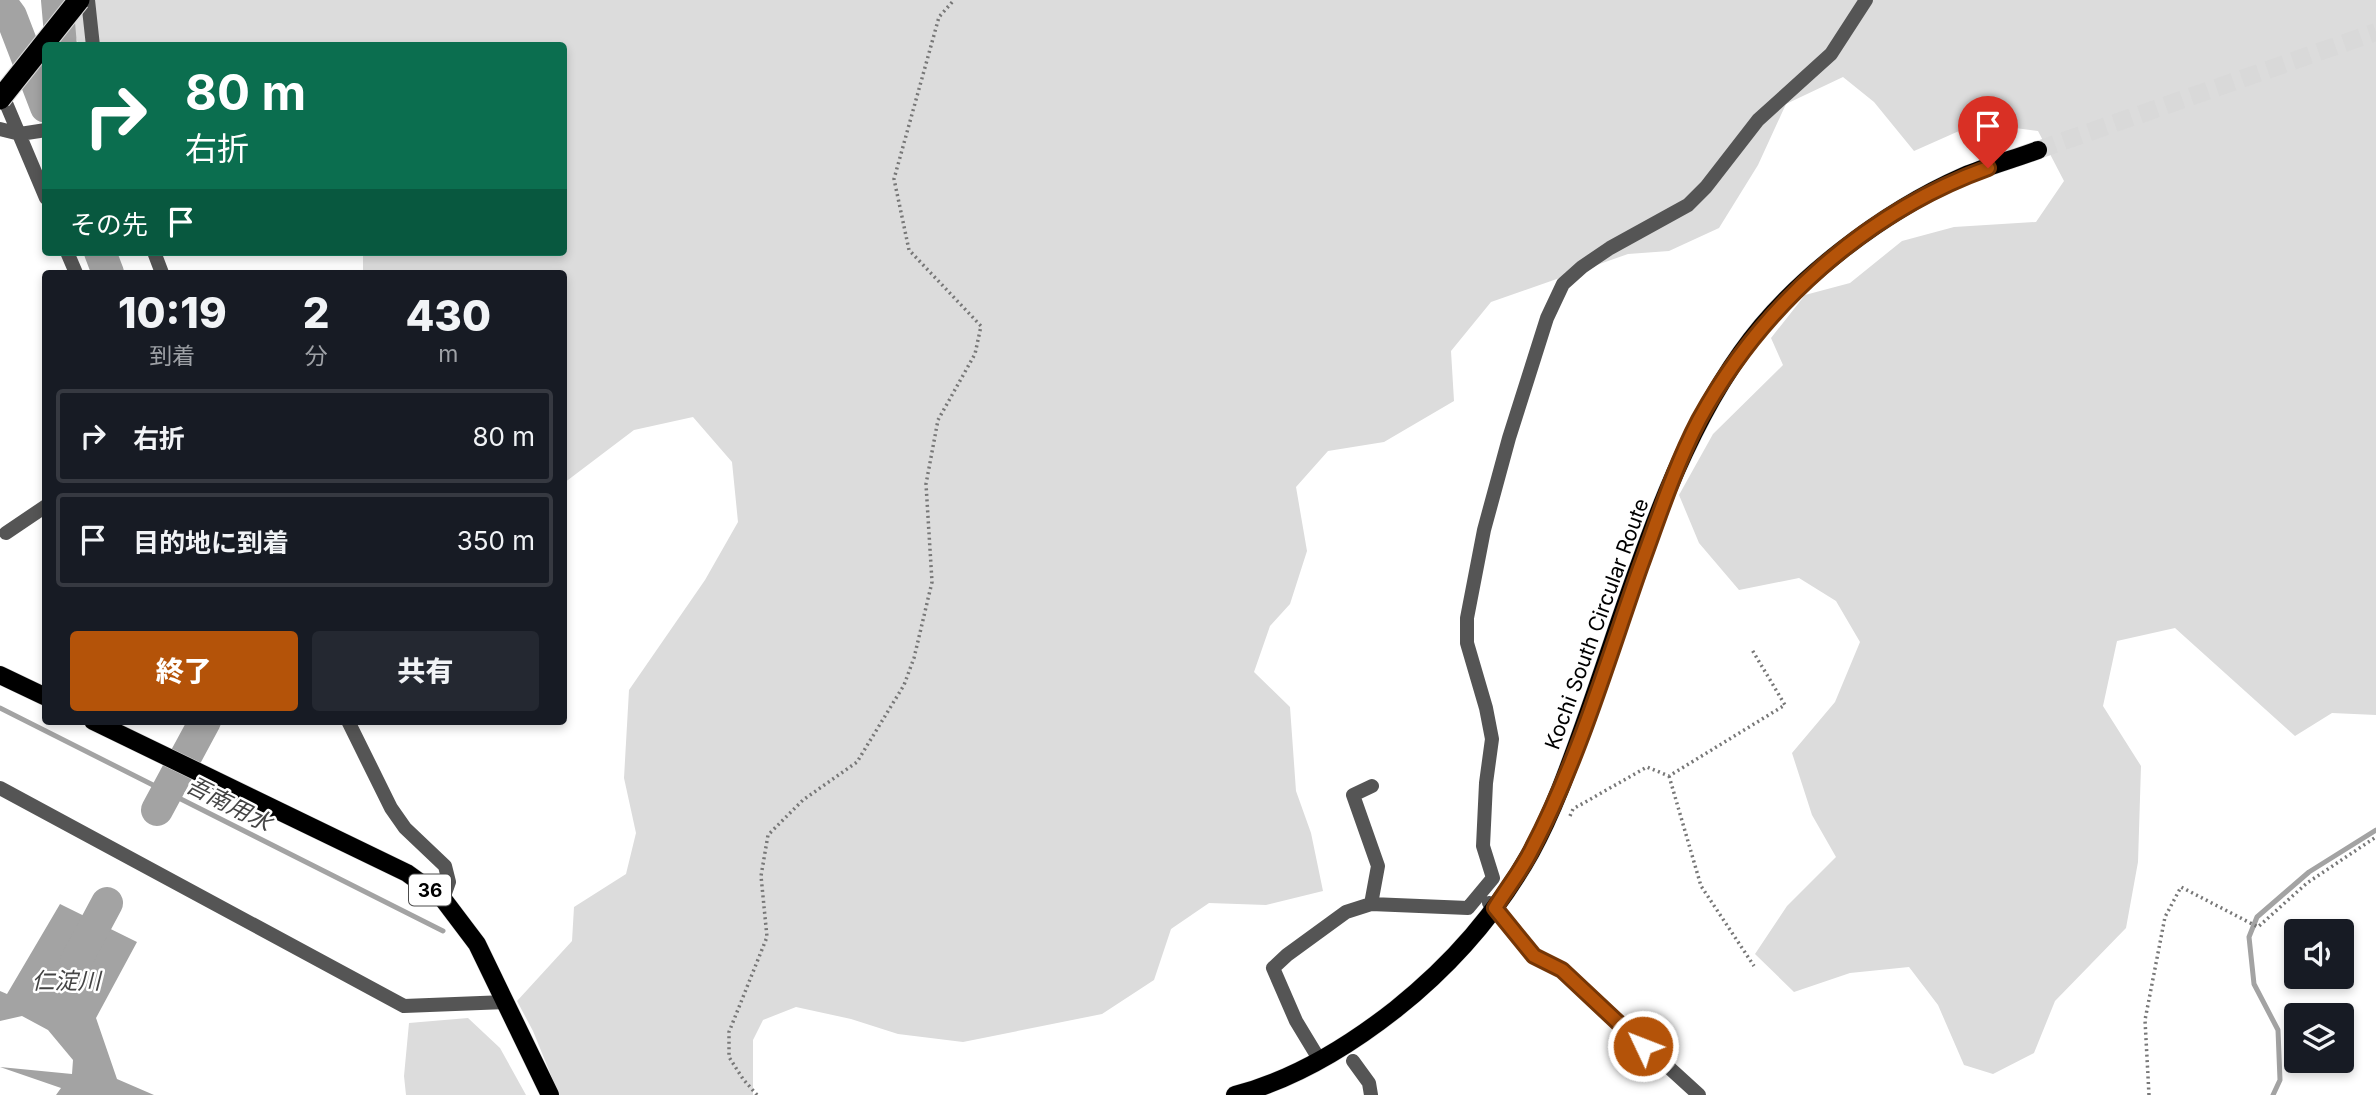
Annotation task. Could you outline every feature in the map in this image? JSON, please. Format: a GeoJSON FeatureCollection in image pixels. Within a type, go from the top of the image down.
{"type":"FeatureCollection","features":[{"type":"Feature","properties":{"kind":"highway"},"geometry":{"type":"LineString","coordinates":[[42,42],[72,2]]}},
{"type":"Feature","properties":{"kind":"highway"},"geometry":{"type":"LineString","coordinates":[[0,99],[42,42]]}},
{"type":"Feature","properties":{"kind":"main road","name":"Kochi South Circular Route"},"geometry":{"type":"LineString","coordinates":[[1235,1095],[1260,1092],[1368,1032],[1421,989],[1461,950],[1495,908],[1531,851],[1566,776],[1660,512],[1699,421],[1742,351],[1788,298],[1841,250],[1900,210],[1964,177],[2038,150]]}},
{"type":"Feature","properties":{"kind":"main road"},"geometry":{"type":"LineString","coordinates":[[0,675],[42,695]]}},
{"type":"Feature","properties":{"kind":"main road","name":"36"},"geometry":{"type":"LineString","coordinates":[[101,725],[407,873],[443,900],[477,944],[550,1095]]}},
{"type":"Feature","properties":{"kind":"street"},"geometry":{"type":"LineString","coordinates":[[88,0],[93,42]]}},
{"type":"Feature","properties":{"kind":"street"},"geometry":{"type":"LineString","coordinates":[[1319,1059],[1296,1021],[1273,968],[1346,912],[1371,904],[1468,908],[1493,878],[1483,846],[1486,783],[1492,740],[1486,708],[1467,643],[1467,618],[1484,530],[1509,438],[1548,318],[1563,284],[1610,248],[1688,205],[1706,187],[1758,120],[1831,54],[1866,0]]}},
{"type":"Feature","properties":{"kind":"street"},"geometry":{"type":"LineString","coordinates":[[72,2],[91,28]]}},
{"type":"Feature","properties":{"kind":"street"},"geometry":{"type":"LineString","coordinates":[[0,88],[42,188]]}},
{"type":"Feature","properties":{"kind":"street"},"geometry":{"type":"LineString","coordinates":[[0,129],[20,134],[42,131]]}},
{"type":"Feature","properties":{"kind":"street"},"geometry":{"type":"LineString","coordinates":[[2,533],[42,508]]}},
{"type":"Feature","properties":{"kind":"street"},"geometry":{"type":"LineString","coordinates":[[350,725],[391,808],[405,828],[445,866],[449,882],[443,900]]}},
{"type":"Feature","properties":{"kind":"street"},"geometry":{"type":"LineString","coordinates":[[1371,904],[1378,866],[1353,795],[1372,786]]}},
{"type":"Feature","properties":{"kind":"street"},"geometry":{"type":"LineString","coordinates":[[0,788],[404,1006],[506,1002]]}},
{"type":"Feature","properties":{"kind":"street"},"geometry":{"type":"LineString","coordinates":[[1480,896],[1495,908],[1534,956],[1562,970],[1699,1095]]}},
{"type":"Feature","properties":{"kind":"street"},"geometry":{"type":"LineString","coordinates":[[1353,1061],[1369,1083],[1371,1095]]}},
{"type":"Feature","properties":{"kind":"path"},"geometry":{"type":"LineString","coordinates":[[757,1095],[729,1056],[729,1032],[767,937],[761,876],[768,835],[803,800],[856,762],[904,685],[914,658],[932,582],[926,484],[938,420],[975,354],[981,326],[909,250],[894,179],[939,17],[954,0]]}},
{"type":"Feature","properties":{"kind":"path"},"geometry":{"type":"LineString","coordinates":[[1669,776],[1785,705],[1751,648]]}},
{"type":"Feature","properties":{"kind":"path"},"geometry":{"type":"LineString","coordinates":[[1567,821],[1573,809],[1647,766],[1669,776],[1701,886],[1754,966]]}},
{"type":"Feature","properties":{"kind":"path"},"geometry":{"type":"LineString","coordinates":[[2149,1095],[2145,1020],[2165,917],[2181,887],[2258,928],[2307,883],[2376,838]]}},
{"type":"Feature","properties":{"kind":"shaded area"},"geometry":{"type":"Polygon","coordinates":[[[79,0],[2376,0],[2376,715],[2332,713],[2295,736],[2175,628],[2117,641],[2103,706],[2141,766],[2138,862],[2126,928],[2055,1001],[2034,1053],[1993,1074],[1964,1065],[1938,1005],[1909,967],[1850,973],[1794,992],[1755,954],[1787,906],[1836,857],[1812,815],[1792,753],[1835,702],[1860,642],[1836,601],[1799,578],[1739,590],[1699,543],[1679,495],[1713,434],[1783,365],[1771,338],[1805,295],[1850,283],[1902,241],[1954,227],[2036,222],[2064,181],[2038,131],[1977,123],[1914,151],[1874,102],[1843,77],[1786,104],[1758,165],[1719,228],[1669,251],[1628,254],[1491,302],[1451,351],[1454,401],[1384,442],[1328,451],[1296,487],[1307,551],[1290,604],[1270,626],[1254,672],[1290,707],[1296,791],[1311,833],[1323,891],[1266,905],[1209,903],[1171,929],[1154,980],[1102,1014],[963,1042],[898,1034],[851,1019],[796,1007],[763,1020],[753,1040],[753,1095],[559,1095],[533,1031],[517,1001],[572,941],[574,907],[626,874],[636,833],[624,778],[629,690],[705,580],[738,522],[732,462],[693,417],[634,430],[567,481],[567,270],[363,270],[363,256],[567,256],[567,42],[78,42],[70,21],[79,0]]]}},
{"type":"Feature","properties":{"kind":"shaded area"},"geometry":{"type":"Polygon","coordinates":[[[468,1018],[500,1048],[526,1095],[406,1095],[404,1076],[409,1023],[468,1018]]]}},
{"type":"Feature","properties":{"kind":"water","name":"仁淀川"},"geometry":{"type":"Polygon","coordinates":[[[60,904],[137,942],[96,1018],[117,1079],[154,1095],[56,1095],[61,1088],[0,1067],[72,1074],[73,1060],[48,1030],[22,1016],[0,1021],[0,991],[7,994],[60,904]]]}},
{"type":"Feature","properties":{"kind":"waterway"},"geometry":{"type":"LineString","coordinates":[[57,0],[61,42]]}},
{"type":"Feature","properties":{"kind":"waterway"},"geometry":{"type":"LineString","coordinates":[[0,1],[11,16],[42,97]]}},
{"type":"Feature","properties":{"kind":"waterway"},"geometry":{"type":"LineString","coordinates":[[102,256],[107,270]]}},
{"type":"Feature","properties":{"kind":"waterway","name":"吾南用水"},"geometry":{"type":"LineString","coordinates":[[0,708],[443,931]]}},
{"type":"Feature","properties":{"kind":"waterway"},"geometry":{"type":"LineString","coordinates":[[157,810],[203,725]]}},
{"type":"Feature","properties":{"kind":"waterway"},"geometry":{"type":"LineString","coordinates":[[2273,1095],[2280,1080],[2278,1030],[2254,984],[2249,937],[2257,917],[2309,872],[2376,830]]}},
{"type":"Feature","properties":{"kind":"waterway"},"geometry":{"type":"LineString","coordinates":[[76,961],[107,903]]}},
{"type":"Feature","properties":{"kind":"tunnel"},"geometry":{"type":"LineString","coordinates":[[2038,150],[2376,32]]}},
{"type":"Feature","properties":{"kind":"route"},"geometry":{"type":"LineString","coordinates":[[1643,1046],[1562,970],[1534,956],[1495,908],[1531,851],[1566,776],[1660,512],[1699,421],[1742,351],[1788,298],[1841,250],[1900,210],[1964,177],[1988,168]]}}]}
